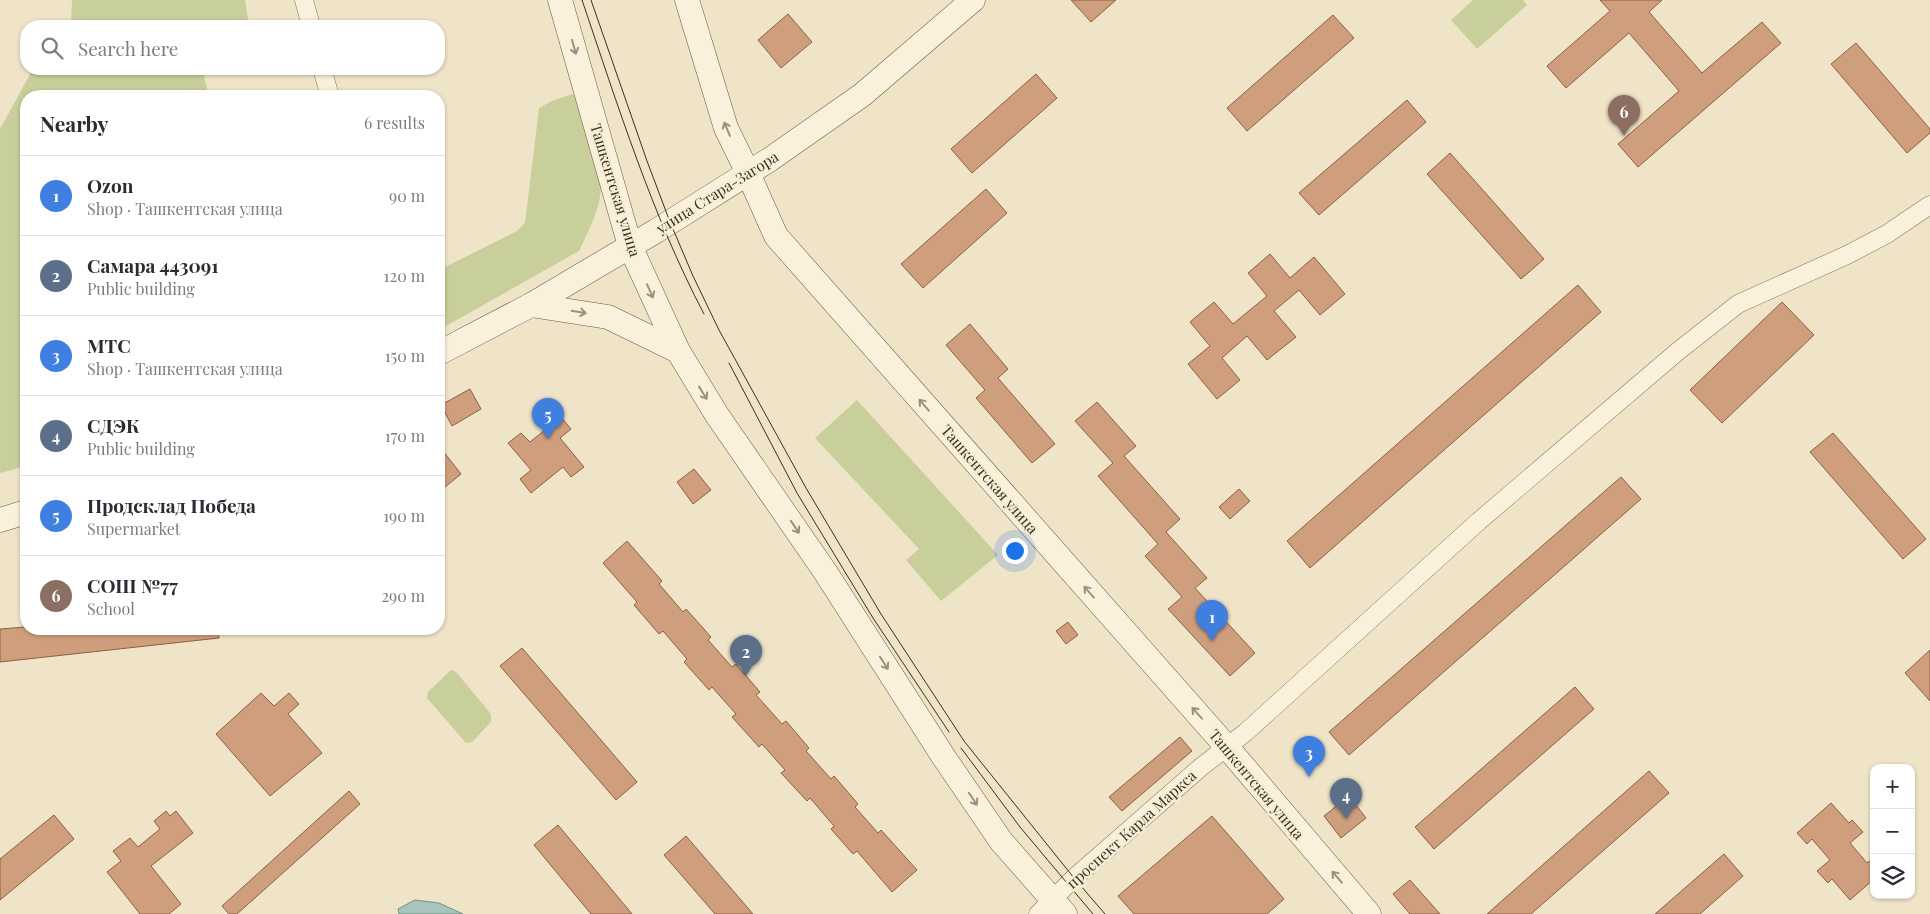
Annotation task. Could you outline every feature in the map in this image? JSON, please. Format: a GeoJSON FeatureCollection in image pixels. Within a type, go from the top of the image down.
{"type":"FeatureCollection","features":[{"type":"Feature","properties":{"kind":"main road","name":"Ташкентская улица"},"geometry":{"type":"LineString","coordinates":[[560,0],[630,246],[678,351],[717,415],[826,573],[943,756],[996,833],[1052,909]]}},
{"type":"Feature","properties":{"kind":"main road","name":"Ташкентская улица"},"geometry":{"type":"LineString","coordinates":[[687,0],[726,128],[776,236],[1226,746],[1368,914]]}},
{"type":"Feature","properties":{"kind":"main road","name":"улица Стара-Загора"},"geometry":{"type":"LineString","coordinates":[[445,350],[531,305],[748,173],[862,95],[973,0]]}},
{"type":"Feature","properties":{"kind":"main road"},"geometry":{"type":"LineString","coordinates":[[531,305],[608,317],[678,351]]}},
{"type":"Feature","properties":{"kind":"main road"},"geometry":{"type":"LineString","coordinates":[[0,520],[20,514]]}},
{"type":"Feature","properties":{"kind":"street"},"geometry":{"type":"LineString","coordinates":[[304,0],[309,20]]}},
{"type":"Feature","properties":{"kind":"street"},"geometry":{"type":"LineString","coordinates":[[324,75],[328,90]]}},
{"type":"Feature","properties":{"kind":"street","name":"проспект Карла Маркса"},"geometry":{"type":"LineString","coordinates":[[1052,909],[1074,878],[1226,746],[1246,732],[1479,520],[1677,352],[1738,304],[1847,255],[1887,234],[1930,205]]}},
{"type":"Feature","properties":{"kind":"green space"},"geometry":{"type":"Polygon","coordinates":[[[72,0],[245,0],[248,20],[71,20],[72,0]]]}},
{"type":"Feature","properties":{"kind":"green space"},"geometry":{"type":"Polygon","coordinates":[[[1473,0],[1523,0],[1527,5],[1477,49],[1451,20],[1473,0]]]}},
{"type":"Feature","properties":{"kind":"green space"},"geometry":{"type":"Polygon","coordinates":[[[30,75],[204,75],[207,90],[21,90],[30,75]]]}},
{"type":"Feature","properties":{"kind":"green space"},"geometry":{"type":"Polygon","coordinates":[[[20,93],[20,468],[0,473],[0,129],[20,93]]]}},
{"type":"Feature","properties":{"kind":"green space"},"geometry":{"type":"Polygon","coordinates":[[[575,93],[597,159],[601,186],[600,197],[597,211],[579,251],[445,327],[445,267],[517,231],[525,223],[539,108],[575,93]]]}},
{"type":"Feature","properties":{"kind":"green space"},"geometry":{"type":"Polygon","coordinates":[[[857,400],[998,555],[941,601],[906,560],[919,549],[815,438],[857,400]]]}},
{"type":"Feature","properties":{"kind":"green space"},"geometry":{"type":"Polygon","coordinates":[[[451,670],[456,672],[491,714],[491,722],[472,742],[466,743],[427,698],[428,692],[451,670]]]}},
{"type":"Feature","properties":{"kind":"water"},"geometry":{"type":"Polygon","coordinates":[[[415,900],[439,903],[463,914],[399,914],[398,909],[415,900]]]}},
{"type":"Feature","properties":{"kind":"building"},"geometry":{"type":"Polygon","coordinates":[[[1071,0],[1116,0],[1091,22],[1071,0]]]}},
{"type":"Feature","properties":{"kind":"building"},"geometry":{"type":"Polygon","coordinates":[[[1600,0],[1662,0],[1649,12],[1702,73],[1762,22],[1781,43],[1638,167],[1618,144],[1679,91],[1629,33],[1566,88],[1547,66],[1610,11],[1600,0]]]}},
{"type":"Feature","properties":{"kind":"building"},"geometry":{"type":"Polygon","coordinates":[[[788,14],[812,42],[781,68],[758,40],[788,14]]]}},
{"type":"Feature","properties":{"kind":"building"},"geometry":{"type":"Polygon","coordinates":[[[1333,15],[1354,38],[1247,131],[1227,108],[1333,15]]]}},
{"type":"Feature","properties":{"kind":"building"},"geometry":{"type":"Polygon","coordinates":[[[1856,43],[1930,129],[1930,133],[1907,153],[1831,64],[1856,43]]]}},
{"type":"Feature","properties":{"kind":"building"},"geometry":{"type":"Polygon","coordinates":[[[1036,74],[1057,98],[972,173],[951,149],[1036,74]]]}},
{"type":"Feature","properties":{"kind":"building"},"geometry":{"type":"Polygon","coordinates":[[[1407,100],[1426,122],[1319,215],[1299,193],[1407,100]]]}},
{"type":"Feature","properties":{"kind":"building"},"geometry":{"type":"Polygon","coordinates":[[[1450,153],[1544,259],[1521,279],[1427,174],[1450,153]]]}},
{"type":"Feature","properties":{"kind":"building"},"geometry":{"type":"Polygon","coordinates":[[[986,189],[1007,213],[923,288],[901,264],[986,189]]]}},
{"type":"Feature","properties":{"kind":"building"},"geometry":{"type":"Polygon","coordinates":[[[1270,254],[1290,278],[1314,257],[1345,294],[1320,315],[1299,290],[1274,311],[1296,337],[1267,360],[1247,336],[1222,358],[1240,380],[1217,399],[1188,364],[1210,346],[1190,322],[1214,302],[1233,324],[1267,296],[1248,273],[1270,254]]]}},
{"type":"Feature","properties":{"kind":"building"},"geometry":{"type":"Polygon","coordinates":[[[1578,285],[1601,312],[1310,568],[1287,541],[1578,285]]]}},
{"type":"Feature","properties":{"kind":"building"},"geometry":{"type":"Polygon","coordinates":[[[1782,302],[1814,335],[1722,423],[1690,390],[1782,302]]]}},
{"type":"Feature","properties":{"kind":"building"},"geometry":{"type":"Polygon","coordinates":[[[970,324],[1008,369],[998,378],[1055,444],[1032,463],[976,398],[985,390],[946,345],[970,324]]]}},
{"type":"Feature","properties":{"kind":"building"},"geometry":{"type":"Polygon","coordinates":[[[470,389],[481,409],[452,426],[445,413],[445,403],[470,389]]]}},
{"type":"Feature","properties":{"kind":"building"},"geometry":{"type":"Polygon","coordinates":[[[1097,402],[1136,446],[1124,456],[1180,519],[1166,532],[1207,578],[1195,588],[1255,653],[1230,676],[1168,609],[1182,597],[1145,556],[1158,544],[1098,476],[1113,463],[1075,421],[1097,402]]]}},
{"type":"Feature","properties":{"kind":"building"},"geometry":{"type":"Polygon","coordinates":[[[561,417],[571,429],[560,438],[584,467],[571,477],[563,467],[531,493],[520,479],[531,470],[508,443],[521,433],[530,442],[561,417]]]}},
{"type":"Feature","properties":{"kind":"building"},"geometry":{"type":"Polygon","coordinates":[[[1833,433],[1926,539],[1903,559],[1810,452],[1833,433]]]}},
{"type":"Feature","properties":{"kind":"building"},"geometry":{"type":"Polygon","coordinates":[[[445,454],[461,474],[445,487],[445,454]]]}},
{"type":"Feature","properties":{"kind":"building"},"geometry":{"type":"Polygon","coordinates":[[[694,469],[711,490],[693,504],[677,482],[694,469]]]}},
{"type":"Feature","properties":{"kind":"building"},"geometry":{"type":"Polygon","coordinates":[[[1621,477],[1641,499],[1349,755],[1329,732],[1621,477]]]}},
{"type":"Feature","properties":{"kind":"building"},"geometry":{"type":"Polygon","coordinates":[[[1239,489],[1250,501],[1230,519],[1219,507],[1239,489]]]}},
{"type":"Feature","properties":{"kind":"building"},"geometry":{"type":"Polygon","coordinates":[[[627,541],[662,581],[659,584],[683,612],[686,609],[711,637],[708,640],[732,667],[736,664],[760,692],[756,695],[782,724],[786,721],[809,748],[806,751],[831,779],[834,776],[858,804],[855,807],[878,833],[881,830],[917,870],[892,892],[857,851],[853,854],[831,829],[834,826],[810,798],[807,801],[781,773],[785,770],[762,744],[759,747],[732,717],[736,714],[712,687],[709,690],[684,662],[687,659],[663,631],[659,634],[634,605],[637,602],[603,563],[627,541]]]}},
{"type":"Feature","properties":{"kind":"building"},"geometry":{"type":"Polygon","coordinates":[[[1068,622],[1078,635],[1066,644],[1056,631],[1068,622]]]}},
{"type":"Feature","properties":{"kind":"building"},"geometry":{"type":"Polygon","coordinates":[[[20,627],[20,635],[219,635],[219,638],[0,662],[0,629],[20,627]]]}},
{"type":"Feature","properties":{"kind":"building"},"geometry":{"type":"Polygon","coordinates":[[[522,648],[637,782],[616,800],[500,666],[522,648]]]}},
{"type":"Feature","properties":{"kind":"building"},"geometry":{"type":"Polygon","coordinates":[[[1930,650],[1930,701],[1905,673],[1930,650]]]}},
{"type":"Feature","properties":{"kind":"building"},"geometry":{"type":"Polygon","coordinates":[[[1575,687],[1594,709],[1434,849],[1415,827],[1575,687]]]}},
{"type":"Feature","properties":{"kind":"building"},"geometry":{"type":"Polygon","coordinates":[[[261,693],[274,706],[289,693],[299,704],[288,714],[322,753],[270,796],[216,734],[261,693]]]}},
{"type":"Feature","properties":{"kind":"building"},"geometry":{"type":"Polygon","coordinates":[[[1180,737],[1192,751],[1122,811],[1109,797],[1180,737]]]}},
{"type":"Feature","properties":{"kind":"building"},"geometry":{"type":"Polygon","coordinates":[[[1649,771],[1669,793],[1531,914],[1487,914],[1649,771]]]}},
{"type":"Feature","properties":{"kind":"building"},"geometry":{"type":"Polygon","coordinates":[[[349,791],[360,804],[237,914],[229,914],[222,906],[349,791]]]}},
{"type":"Feature","properties":{"kind":"building"},"geometry":{"type":"Polygon","coordinates":[[[1349,796],[1366,818],[1341,838],[1324,816],[1349,796]]]}},
{"type":"Feature","properties":{"kind":"building"},"geometry":{"type":"Polygon","coordinates":[[[1831,803],[1849,823],[1852,820],[1863,832],[1850,843],[1867,863],[1870,861],[1870,882],[1850,900],[1832,879],[1828,883],[1817,871],[1830,860],[1812,839],[1807,844],[1797,833],[1831,803]]]}},
{"type":"Feature","properties":{"kind":"building"},"geometry":{"type":"Polygon","coordinates":[[[166,811],[170,816],[176,811],[193,833],[151,866],[181,904],[169,914],[140,914],[107,872],[121,861],[113,851],[130,838],[138,847],[160,829],[154,821],[166,811]]]}},
{"type":"Feature","properties":{"kind":"building"},"geometry":{"type":"Polygon","coordinates":[[[54,815],[74,839],[0,900],[0,859],[54,815]]]}},
{"type":"Feature","properties":{"kind":"building"},"geometry":{"type":"Polygon","coordinates":[[[1212,816],[1284,899],[1267,914],[1134,914],[1118,896],[1212,816]]]}},
{"type":"Feature","properties":{"kind":"building"},"geometry":{"type":"Polygon","coordinates":[[[558,825],[632,914],[591,914],[534,845],[558,825]]]}},
{"type":"Feature","properties":{"kind":"building"},"geometry":{"type":"Polygon","coordinates":[[[686,836],[753,914],[715,914],[664,855],[686,836]]]}},
{"type":"Feature","properties":{"kind":"building"},"geometry":{"type":"Polygon","coordinates":[[[1724,854],[1743,876],[1700,914],[1655,914],[1724,854]]]}},
{"type":"Feature","properties":{"kind":"building"},"geometry":{"type":"Polygon","coordinates":[[[1410,880],[1440,914],[1410,914],[1393,894],[1410,880]]]}},
{"type":"Feature","properties":{"kind":"tram line"},"geometry":{"type":"LineString","coordinates":[[582,0],[652,199],[685,276],[704,314]]}},
{"type":"Feature","properties":{"kind":"tram line"},"geometry":{"type":"LineString","coordinates":[[591,0],[647,161],[693,276],[719,330],[806,488],[881,614],[964,741],[1105,914]]}},
{"type":"Feature","properties":{"kind":"tram line"},"geometry":{"type":"LineString","coordinates":[[729,363],[797,493],[873,618],[949,732]]}},
{"type":"Feature","properties":{"kind":"tram line"},"geometry":{"type":"LineString","coordinates":[[961,748],[1020,827],[1093,914]]}},
{"type":"Feature","properties":{"kind":"place","name":"СОШ №77"},"geometry":{"type":"Point","coordinates":[1624,136]}},
{"type":"Feature","properties":{"kind":"place","name":"Продсклад Победа"},"geometry":{"type":"Point","coordinates":[548,439]}},
{"type":"Feature","properties":{"kind":"place","name":"Ozon"},"geometry":{"type":"Point","coordinates":[1212,641]}},
{"type":"Feature","properties":{"kind":"place","name":"Самара 443091"},"geometry":{"type":"Point","coordinates":[746,676]}},
{"type":"Feature","properties":{"kind":"place","name":"МТС"},"geometry":{"type":"Point","coordinates":[1309,777]}},
{"type":"Feature","properties":{"kind":"place","name":"СДЭК"},"geometry":{"type":"Point","coordinates":[1346,819]}}]}
